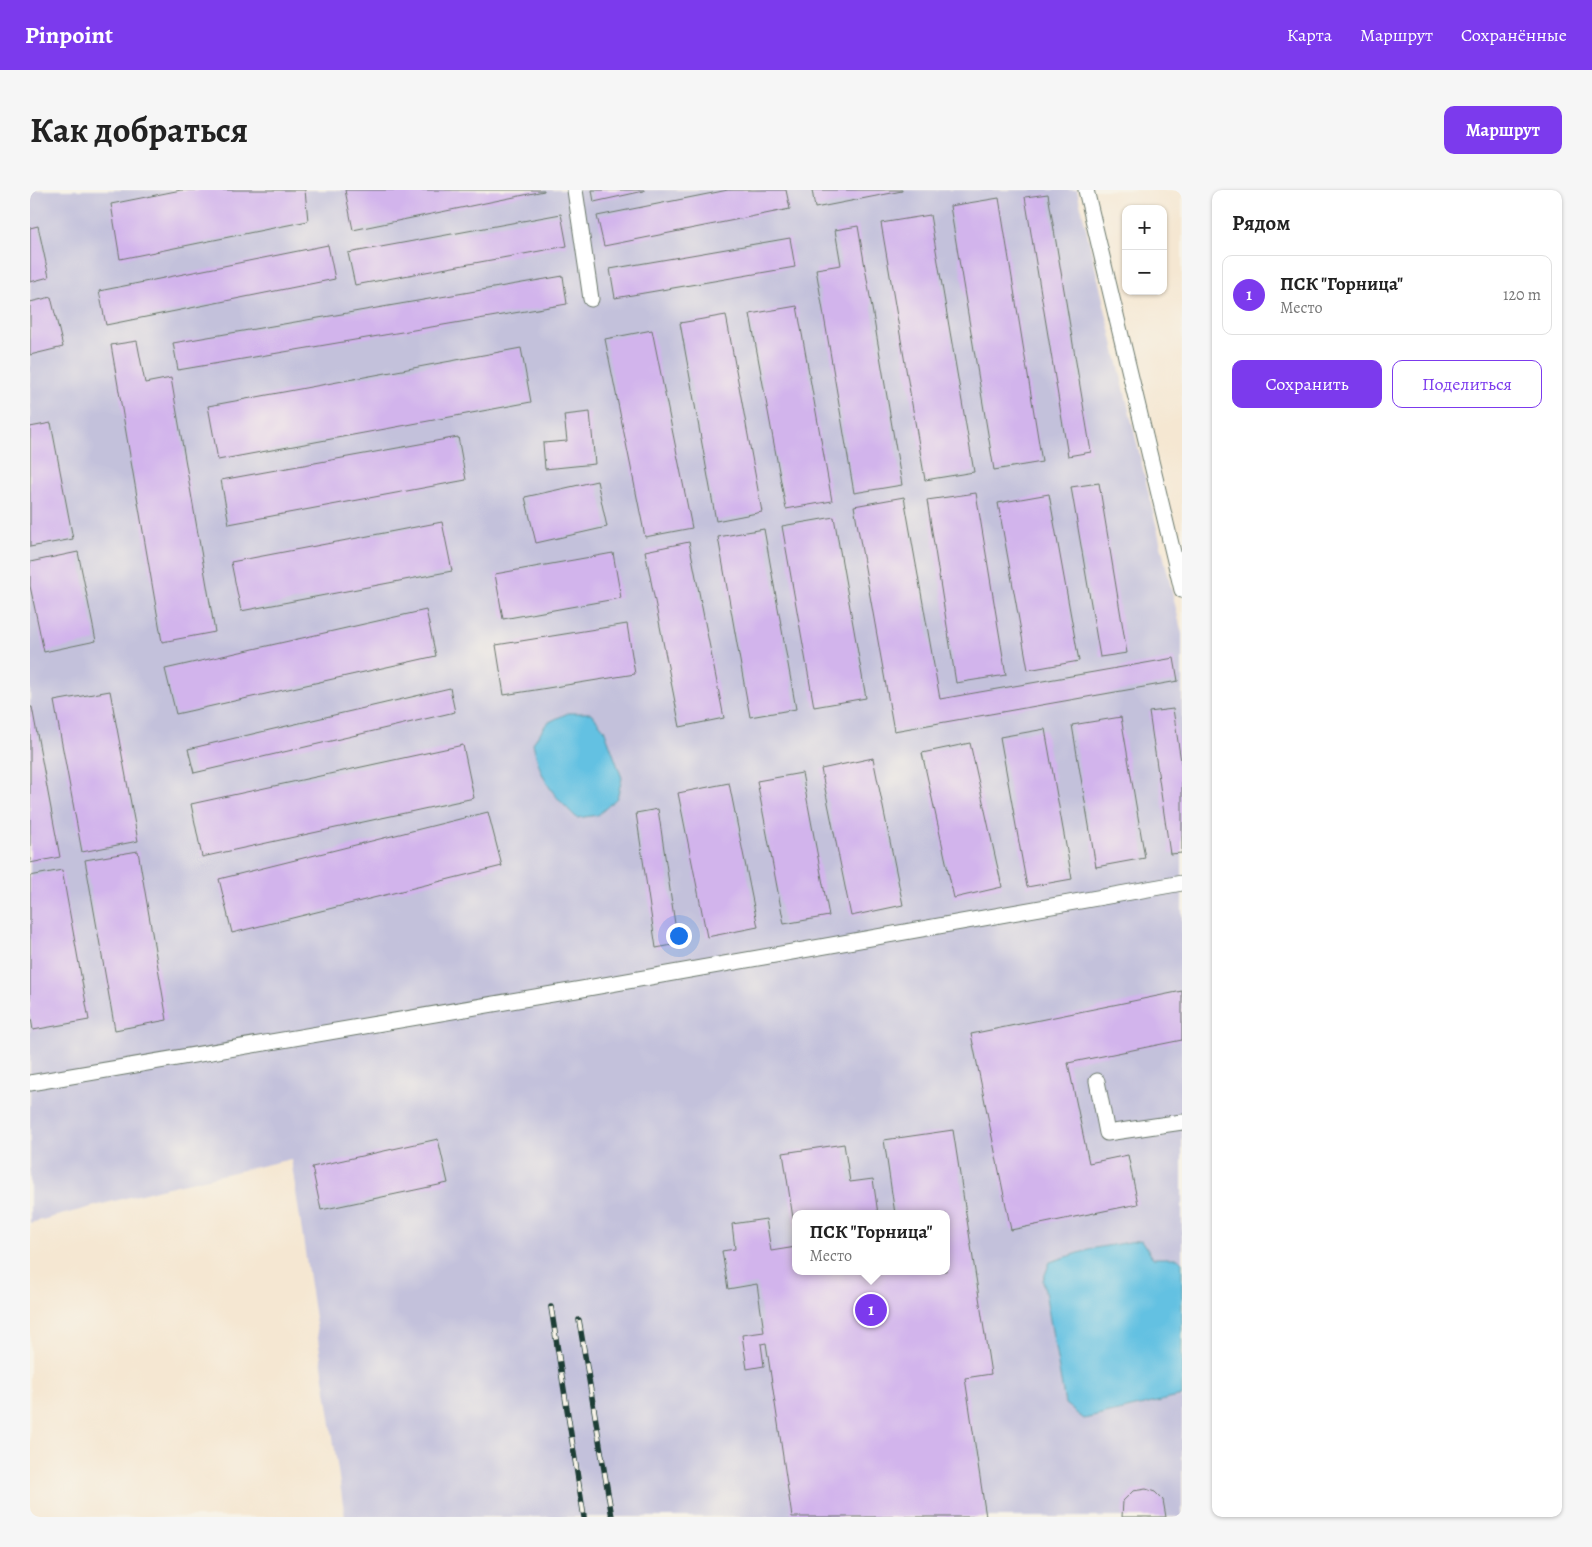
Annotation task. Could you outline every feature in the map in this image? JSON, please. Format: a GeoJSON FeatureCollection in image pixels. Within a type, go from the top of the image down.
{"type":"FeatureCollection","features":[{"type":"Feature","properties":{"kind":"lane"},"geometry":{"type":"LineString","coordinates":[[575,190],[591,299]]}},
{"type":"Feature","properties":{"kind":"lane"},"geometry":{"type":"LineString","coordinates":[[1086,190],[1182,590]]}},
{"type":"Feature","properties":{"kind":"lane"},"geometry":{"type":"LineString","coordinates":[[30,1083],[582,989],[1182,883]]}},
{"type":"Feature","properties":{"kind":"lane"},"geometry":{"type":"LineString","coordinates":[[1097,1081],[1107,1133],[1182,1122]]}},
{"type":"Feature","properties":{"kind":"shaded area"},"geometry":{"type":"Polygon","coordinates":[[[30,190],[1077,190],[1182,634],[1182,1517],[345,1517],[291,1159],[164,1188],[30,1223],[30,190]]]}},
{"type":"Feature","properties":{"kind":"water"},"geometry":{"type":"Polygon","coordinates":[[[568,713],[591,713],[604,729],[622,778],[617,798],[598,815],[577,818],[553,793],[539,767],[533,743],[547,723],[568,713]]]}},
{"type":"Feature","properties":{"kind":"water"},"geometry":{"type":"Polygon","coordinates":[[[1141,1240],[1153,1258],[1178,1258],[1182,1262],[1182,1396],[1084,1419],[1065,1404],[1043,1280],[1050,1262],[1095,1248],[1141,1240]]]}},
{"type":"Feature","properties":{"kind":"building"},"geometry":{"type":"Polygon","coordinates":[[[181,190],[305,190],[308,221],[120,259],[111,204],[181,190]]]}},
{"type":"Feature","properties":{"kind":"building"},"geometry":{"type":"Polygon","coordinates":[[[345,190],[544,190],[544,191],[353,230],[345,190]]]}},
{"type":"Feature","properties":{"kind":"building"},"geometry":{"type":"Polygon","coordinates":[[[592,190],[644,190],[644,191],[594,202],[592,190]]]}},
{"type":"Feature","properties":{"kind":"building"},"geometry":{"type":"Polygon","coordinates":[[[728,190],[786,190],[790,209],[604,246],[597,216],[728,190]]]}},
{"type":"Feature","properties":{"kind":"building"},"geometry":{"type":"Polygon","coordinates":[[[812,190],[902,190],[902,191],[815,208],[812,190]]]}},
{"type":"Feature","properties":{"kind":"building"},"geometry":{"type":"Polygon","coordinates":[[[1048,194],[1091,452],[1068,456],[1025,197],[1048,194]]]}},
{"type":"Feature","properties":{"kind":"building"},"geometry":{"type":"Polygon","coordinates":[[[999,198],[1042,462],[994,470],[950,206],[999,198]]]}},
{"type":"Feature","properties":{"kind":"building"},"geometry":{"type":"Polygon","coordinates":[[[561,214],[567,246],[355,285],[348,253],[561,214]]]}},
{"type":"Feature","properties":{"kind":"building"},"geometry":{"type":"Polygon","coordinates":[[[930,215],[974,472],[925,480],[881,223],[930,215]]]}},
{"type":"Feature","properties":{"kind":"building"},"geometry":{"type":"Polygon","coordinates":[[[38,226],[49,277],[30,282],[30,228],[38,226]]]}},
{"type":"Feature","properties":{"kind":"building"},"geometry":{"type":"Polygon","coordinates":[[[858,226],[902,485],[854,493],[816,269],[841,265],[835,230],[858,226]]]}},
{"type":"Feature","properties":{"kind":"building"},"geometry":{"type":"Polygon","coordinates":[[[790,238],[795,267],[615,298],[610,269],[790,238]]]}},
{"type":"Feature","properties":{"kind":"building"},"geometry":{"type":"Polygon","coordinates":[[[328,245],[335,279],[106,325],[99,291],[328,245]]]}},
{"type":"Feature","properties":{"kind":"building"},"geometry":{"type":"Polygon","coordinates":[[[563,276],[567,304],[178,370],[173,343],[563,276]]]}},
{"type":"Feature","properties":{"kind":"building"},"geometry":{"type":"Polygon","coordinates":[[[51,297],[63,347],[30,355],[30,302],[51,297]]]}},
{"type":"Feature","properties":{"kind":"building"},"geometry":{"type":"Polygon","coordinates":[[[797,306],[832,501],[786,509],[750,314],[797,306]]]}},
{"type":"Feature","properties":{"kind":"building"},"geometry":{"type":"Polygon","coordinates":[[[726,315],[762,512],[716,521],[680,323],[726,315]]]}},
{"type":"Feature","properties":{"kind":"building"},"geometry":{"type":"Polygon","coordinates":[[[652,330],[692,528],[645,537],[605,339],[652,330]]]}},
{"type":"Feature","properties":{"kind":"building"},"geometry":{"type":"Polygon","coordinates":[[[137,341],[145,383],[171,378],[215,632],[162,642],[111,345],[137,341]]]}},
{"type":"Feature","properties":{"kind":"building"},"geometry":{"type":"Polygon","coordinates":[[[521,348],[531,402],[218,460],[208,406],[521,348]]]}},
{"type":"Feature","properties":{"kind":"building"},"geometry":{"type":"Polygon","coordinates":[[[590,412],[595,464],[545,469],[543,443],[567,441],[564,415],[590,412]]]}},
{"type":"Feature","properties":{"kind":"building"},"geometry":{"type":"Polygon","coordinates":[[[51,423],[73,539],[30,547],[30,427],[51,423]]]}},
{"type":"Feature","properties":{"kind":"building"},"geometry":{"type":"Polygon","coordinates":[[[458,437],[466,480],[229,524],[221,480],[458,437]]]}},
{"type":"Feature","properties":{"kind":"building"},"geometry":{"type":"Polygon","coordinates":[[[597,481],[607,527],[536,543],[525,497],[597,481]]]}},
{"type":"Feature","properties":{"kind":"building"},"geometry":{"type":"Polygon","coordinates":[[[1099,483],[1127,653],[1100,657],[1071,487],[1099,483]]]}},
{"type":"Feature","properties":{"kind":"building"},"geometry":{"type":"Polygon","coordinates":[[[976,493],[1006,675],[956,683],[927,500],[976,493]]]}},
{"type":"Feature","properties":{"kind":"building"},"geometry":{"type":"Polygon","coordinates":[[[1049,494],[1079,661],[1028,670],[998,503],[1049,494]]]}},
{"type":"Feature","properties":{"kind":"building"},"geometry":{"type":"Polygon","coordinates":[[[904,497],[940,699],[1174,658],[1178,681],[894,731],[854,506],[904,497]]]}},
{"type":"Feature","properties":{"kind":"building"},"geometry":{"type":"Polygon","coordinates":[[[834,517],[866,698],[814,707],[782,526],[834,517]]]}},
{"type":"Feature","properties":{"kind":"building"},"geometry":{"type":"Polygon","coordinates":[[[442,522],[452,571],[241,611],[231,562],[442,522]]]}},
{"type":"Feature","properties":{"kind":"building"},"geometry":{"type":"Polygon","coordinates":[[[764,529],[796,709],[750,717],[718,537],[764,529]]]}},
{"type":"Feature","properties":{"kind":"building"},"geometry":{"type":"Polygon","coordinates":[[[689,542],[724,718],[680,727],[645,551],[689,542]]]}},
{"type":"Feature","properties":{"kind":"building"},"geometry":{"type":"Polygon","coordinates":[[[78,552],[96,641],[44,652],[30,586],[30,562],[78,552]]]}},
{"type":"Feature","properties":{"kind":"building"},"geometry":{"type":"Polygon","coordinates":[[[613,553],[621,598],[503,619],[495,574],[613,553]]]}},
{"type":"Feature","properties":{"kind":"building"},"geometry":{"type":"Polygon","coordinates":[[[426,610],[436,656],[176,714],[165,669],[426,610]]]}},
{"type":"Feature","properties":{"kind":"building"},"geometry":{"type":"Polygon","coordinates":[[[627,624],[635,674],[504,695],[496,645],[627,624]]]}},
{"type":"Feature","properties":{"kind":"building"},"geometry":{"type":"Polygon","coordinates":[[[450,688],[455,712],[194,773],[188,749],[450,688]]]}},
{"type":"Feature","properties":{"kind":"building"},"geometry":{"type":"Polygon","coordinates":[[[110,691],[138,841],[82,852],[54,701],[110,691]]]}},
{"type":"Feature","properties":{"kind":"building"},"geometry":{"type":"Polygon","coordinates":[[[30,707],[32,707],[60,857],[30,863],[30,707]]]}},
{"type":"Feature","properties":{"kind":"building"},"geometry":{"type":"Polygon","coordinates":[[[1173,709],[1182,768],[1182,853],[1170,854],[1149,712],[1173,709]]]}},
{"type":"Feature","properties":{"kind":"building"},"geometry":{"type":"Polygon","coordinates":[[[1121,717],[1145,858],[1096,867],[1072,725],[1121,717]]]}},
{"type":"Feature","properties":{"kind":"building"},"geometry":{"type":"Polygon","coordinates":[[[1045,729],[1072,879],[1027,887],[1000,737],[1045,729]]]}},
{"type":"Feature","properties":{"kind":"building"},"geometry":{"type":"Polygon","coordinates":[[[970,743],[1002,887],[954,898],[922,753],[970,743]]]}},
{"type":"Feature","properties":{"kind":"building"},"geometry":{"type":"Polygon","coordinates":[[[463,745],[474,798],[202,857],[191,804],[463,745]]]}},
{"type":"Feature","properties":{"kind":"building"},"geometry":{"type":"Polygon","coordinates":[[[873,758],[903,905],[851,916],[821,769],[873,758]]]}},
{"type":"Feature","properties":{"kind":"building"},"geometry":{"type":"Polygon","coordinates":[[[802,773],[829,916],[784,924],[757,781],[802,773]]]}},
{"type":"Feature","properties":{"kind":"building"},"geometry":{"type":"Polygon","coordinates":[[[729,783],[758,927],[707,937],[678,793],[729,783]]]}},
{"type":"Feature","properties":{"kind":"building"},"geometry":{"type":"Polygon","coordinates":[[[658,809],[678,944],[656,948],[636,813],[658,809]]]}},
{"type":"Feature","properties":{"kind":"building"},"geometry":{"type":"Polygon","coordinates":[[[488,812],[502,866],[232,933],[219,879],[488,812]]]}},
{"type":"Feature","properties":{"kind":"building"},"geometry":{"type":"Polygon","coordinates":[[[138,851],[167,1020],[115,1030],[85,860],[138,851]]]}},
{"type":"Feature","properties":{"kind":"building"},"geometry":{"type":"Polygon","coordinates":[[[62,870],[89,1020],[33,1030],[30,1013],[30,876],[62,870]]]}},
{"type":"Feature","properties":{"kind":"building"},"geometry":{"type":"Polygon","coordinates":[[[1182,991],[1182,1040],[1068,1063],[1089,1163],[1128,1155],[1138,1204],[1011,1230],[971,1034],[1182,991]]]}},
{"type":"Feature","properties":{"kind":"building"},"geometry":{"type":"Polygon","coordinates":[[[953,1130],[991,1374],[965,1378],[986,1517],[792,1517],[766,1343],[761,1344],[764,1366],[747,1369],[742,1335],[764,1332],[757,1284],[728,1289],[722,1251],[735,1249],[732,1224],[766,1219],[771,1251],[792,1248],[792,1275],[950,1275],[950,1210],[894,1210],[884,1140],[953,1130]]]}},
{"type":"Feature","properties":{"kind":"building"},"geometry":{"type":"Polygon","coordinates":[[[438,1139],[448,1183],[321,1210],[312,1167],[438,1139]]]}},
{"type":"Feature","properties":{"kind":"building"},"geometry":{"type":"Polygon","coordinates":[[[844,1144],[850,1182],[873,1179],[877,1210],[792,1212],[783,1153],[844,1144]]]}},
{"type":"Feature","properties":{"kind":"building"},"geometry":{"type":"Polygon","coordinates":[[[1146,1489],[1155,1492],[1163,1500],[1166,1517],[1122,1517],[1123,1501],[1133,1491],[1146,1489]]]}},
{"type":"Feature","properties":{"kind":"railway"},"geometry":{"type":"LineString","coordinates":[[551,1307],[584,1517]]}},
{"type":"Feature","properties":{"kind":"railway"},"geometry":{"type":"LineString","coordinates":[[579,1320],[612,1517]]}},
{"type":"Feature","properties":{"kind":"place","name":"ПСК \"Горница\""},"geometry":{"type":"Point","coordinates":[871,1310]}}]}
